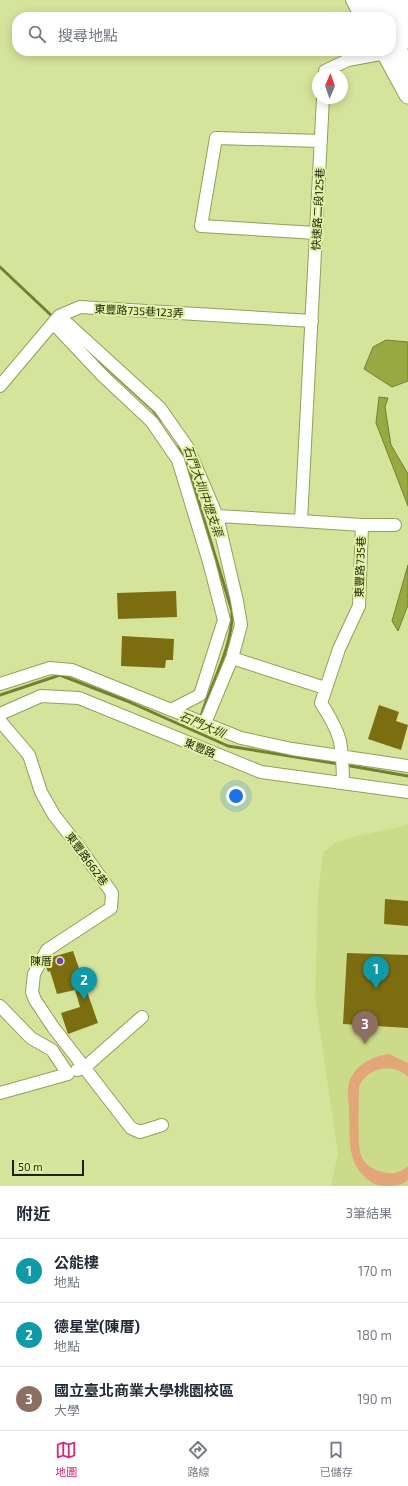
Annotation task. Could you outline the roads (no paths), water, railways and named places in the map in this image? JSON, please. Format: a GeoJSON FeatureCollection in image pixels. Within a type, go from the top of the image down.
{"type":"FeatureCollection","features":[{"type":"Feature","properties":{"kind":"highway"},"geometry":{"type":"LineString","coordinates":[[360,0],[366,12]]}},
{"type":"Feature","properties":{"kind":"highway"},"geometry":{"type":"LineString","coordinates":[[372,0],[378,12]]}},
{"type":"Feature","properties":{"kind":"highway"},"geometry":{"type":"LineString","coordinates":[[386,0],[393,12]]}},
{"type":"Feature","properties":{"kind":"highway"},"geometry":{"type":"LineString","coordinates":[[400,0],[408,13]]}},
{"type":"Feature","properties":{"kind":"highway"},"geometry":{"type":"LineString","coordinates":[[396,18],[408,40]]}},
{"type":"Feature","properties":{"kind":"highway"},"geometry":{"type":"LineString","coordinates":[[396,46],[408,68]]}},
{"type":"Feature","properties":{"kind":"highway"},"geometry":{"type":"LineString","coordinates":[[384,56],[408,95]]}},
{"type":"Feature","properties":{"kind":"main road"},"geometry":{"type":"LineString","coordinates":[[394,0],[408,24]]}},
{"type":"Feature","properties":{"kind":"main road"},"geometry":{"type":"LineString","coordinates":[[385,56],[408,86]]}},
{"type":"Feature","properties":{"kind":"street"},"geometry":{"type":"LineString","coordinates":[[352,0],[358,12]]}},
{"type":"Feature","properties":{"kind":"street"},"geometry":{"type":"LineString","coordinates":[[331,68],[348,60],[365,56]]}},
{"type":"Feature","properties":{"kind":"street"},"geometry":{"type":"LineString","coordinates":[[384,56],[408,105]]}},
{"type":"Feature","properties":{"kind":"street","name":"快速路二段125巷"},"geometry":{"type":"LineString","coordinates":[[312,321],[323,104]]}},
{"type":"Feature","properties":{"kind":"street"},"geometry":{"type":"LineString","coordinates":[[316,233],[201,226],[216,138],[321,141]]}},
{"type":"Feature","properties":{"kind":"street","name":"東豐路735巷123弄"},"geometry":{"type":"LineString","coordinates":[[0,386],[56,320],[80,307],[312,321]]}},
{"type":"Feature","properties":{"kind":"street"},"geometry":{"type":"LineString","coordinates":[[56,320],[160,408],[188,448],[217,516],[237,601],[241,625],[232,658],[205,723]]}},
{"type":"Feature","properties":{"kind":"street"},"geometry":{"type":"LineString","coordinates":[[56,320],[103,376],[152,422],[178,460],[210,562],[224,620],[200,695],[171,710]]}},
{"type":"Feature","properties":{"kind":"street"},"geometry":{"type":"LineString","coordinates":[[301,521],[312,321]]}},
{"type":"Feature","properties":{"kind":"street","name":"東豐路735巷"},"geometry":{"type":"LineString","coordinates":[[217,516],[362,525],[359,606],[324,688],[321,703],[335,725],[342,744],[343,783]]}},
{"type":"Feature","properties":{"kind":"street"},"geometry":{"type":"LineString","coordinates":[[362,525],[395,525]]}},
{"type":"Feature","properties":{"kind":"street"},"geometry":{"type":"LineString","coordinates":[[232,658],[324,688]]}},
{"type":"Feature","properties":{"kind":"street"},"geometry":{"type":"LineString","coordinates":[[0,684],[50,668],[72,670],[241,738],[343,762],[408,766]]}},
{"type":"Feature","properties":{"kind":"street","name":"東豐路"},"geometry":{"type":"LineString","coordinates":[[0,714],[41,696],[79,698],[261,772],[408,792]]}},
{"type":"Feature","properties":{"kind":"street","name":"東豐路662巷"},"geometry":{"type":"LineString","coordinates":[[0,721],[29,755],[41,792],[54,815],[80,847],[112,893],[111,908],[47,950],[34,974],[32,982],[32,992],[35,1000],[53,1027],[131,1128],[140,1132],[162,1125]]}},
{"type":"Feature","properties":{"kind":"street"},"geometry":{"type":"LineString","coordinates":[[0,1006],[31,1038],[52,1050],[68,1074]]}},
{"type":"Feature","properties":{"kind":"street"},"geometry":{"type":"LineString","coordinates":[[0,1093],[84,1068],[142,1017]]}},
{"type":"Feature","properties":{"kind":"waterway","name":"石門大圳中壢支渠"},"geometry":{"type":"LineString","coordinates":[[0,267],[54,318]]}},
{"type":"Feature","properties":{"kind":"waterway","name":"石門大圳中壢支渠"},"geometry":{"type":"LineString","coordinates":[[94,356],[153,410],[162,421]]}},
{"type":"Feature","properties":{"kind":"waterway","name":"石門大圳中壢支渠"},"geometry":{"type":"LineString","coordinates":[[178,443],[190,474],[232,611],[226,651],[201,716]]}},
{"type":"Feature","properties":{"kind":"waterway","name":"石門大圳"},"geometry":{"type":"LineString","coordinates":[[0,695],[60,675],[127,701],[228,746],[339,764]]}},
{"type":"Feature","properties":{"kind":"waterway","name":"石門大圳"},"geometry":{"type":"LineString","coordinates":[[345,765],[408,776]]}},
{"type":"Feature","properties":{"kind":"place","name":"陳厝"},"geometry":{"type":"Point","coordinates":[60,961]}},
{"type":"Feature","properties":{"kind":"place","name":"公能樓"},"geometry":{"type":"Point","coordinates":[376,989]}},
{"type":"Feature","properties":{"kind":"place","name":"德星堂(陳厝)"},"geometry":{"type":"Point","coordinates":[84,1000]}},
{"type":"Feature","properties":{"kind":"place","name":"國立臺北商業大學桃園校區"},"geometry":{"type":"Point","coordinates":[365,1044]}}]}
